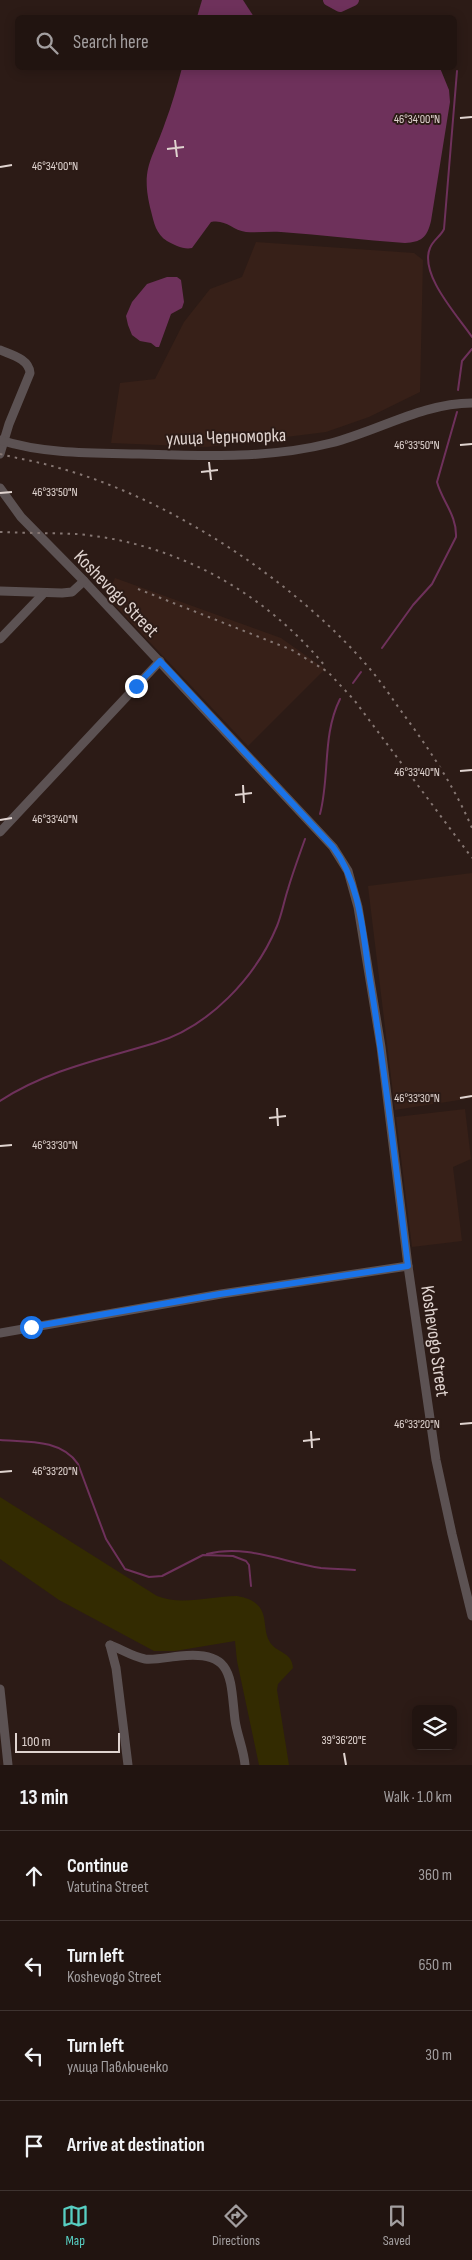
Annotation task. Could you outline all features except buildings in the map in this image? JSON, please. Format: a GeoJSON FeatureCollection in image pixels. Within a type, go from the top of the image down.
{"type":"FeatureCollection","features":[{"type":"Feature","properties":{"kind":"street"},"geometry":{"type":"LineString","coordinates":[[0,350],[22,360],[28,365],[30,373],[2,441],[0,454]]}},
{"type":"Feature","properties":{"kind":"street","name":"улица Черноморка"},"geometry":{"type":"LineString","coordinates":[[2,441],[84,453],[224,455],[280,453],[330,443],[437,406],[472,403]]}},
{"type":"Feature","properties":{"kind":"street","name":"Koshevogo Street"},"geometry":{"type":"LineString","coordinates":[[0,488],[21,517],[160,661],[333,847],[348,871],[358,907],[381,1047],[408,1266],[436,1460],[472,1616]]}},
{"type":"Feature","properties":{"kind":"street"},"geometry":{"type":"LineString","coordinates":[[0,591],[72,592],[84,581]]}},
{"type":"Feature","properties":{"kind":"street"},"geometry":{"type":"LineString","coordinates":[[0,639],[44,593]]}},
{"type":"Feature","properties":{"kind":"street"},"geometry":{"type":"LineString","coordinates":[[0,832],[160,661]]}},
{"type":"Feature","properties":{"kind":"street"},"geometry":{"type":"LineString","coordinates":[[0,1333],[220,1294],[408,1266]]}},
{"type":"Feature","properties":{"kind":"street"},"geometry":{"type":"LineString","coordinates":[[128,1765],[118,1676],[110,1645],[136,1657],[146,1659],[201,1655],[216,1660],[223,1665],[230,1680],[237,1731],[245,1765]]}},
{"type":"Feature","properties":{"kind":"street"},"geometry":{"type":"LineString","coordinates":[[0,1690],[8,1765]]}},
{"type":"Feature","properties":{"kind":"shaded area"},"geometry":{"type":"Polygon","coordinates":[[[202,0],[243,0],[253,15],[198,15],[202,0]]]}},
{"type":"Feature","properties":{"kind":"shaded area"},"geometry":{"type":"Polygon","coordinates":[[[181,70],[441,70],[449,90],[450,102],[428,231],[419,240],[405,243],[281,232],[246,232],[216,221],[211,222],[192,248],[176,246],[163,238],[156,228],[147,184],[149,165],[170,109],[181,70]]]}},
{"type":"Feature","properties":{"kind":"shaded area"},"geometry":{"type":"Polygon","coordinates":[[[256,242],[414,253],[423,260],[420,392],[369,417],[326,432],[207,447],[111,443],[120,383],[155,379],[184,322],[210,289],[242,277],[256,242]]]}},
{"type":"Feature","properties":{"kind":"shaded area"},"geometry":{"type":"Polygon","coordinates":[[[167,277],[177,277],[181,280],[184,302],[182,308],[171,314],[159,347],[156,347],[151,343],[140,341],[132,335],[126,316],[132,302],[147,284],[167,277]]]}},
{"type":"Feature","properties":{"kind":"shaded area"},"geometry":{"type":"Polygon","coordinates":[[[115,578],[281,638],[325,669],[248,746],[107,597],[115,578]]]}},
{"type":"Feature","properties":{"kind":"shaded area"},"geometry":{"type":"Polygon","coordinates":[[[472,873],[472,1098],[395,1110],[368,886],[472,873]]]}},
{"type":"Feature","properties":{"kind":"shaded area"},"geometry":{"type":"Polygon","coordinates":[[[465,1109],[471,1159],[453,1167],[462,1241],[412,1247],[396,1117],[465,1109]]]}},
{"type":"Feature","properties":{"kind":"shaded area"},"geometry":{"type":"Polygon","coordinates":[[[0,1497],[157,1596],[167,1599],[186,1600],[237,1596],[257,1605],[262,1611],[268,1640],[273,1646],[289,1657],[293,1668],[278,1684],[277,1690],[289,1765],[259,1765],[237,1661],[235,1641],[175,1651],[154,1651],[59,1600],[0,1559],[0,1497]]]}},
{"type":"Feature","properties":{"kind":"waterway"},"geometry":{"type":"LineString","coordinates":[[329,0],[340,6],[353,0]]}},
{"type":"Feature","properties":{"kind":"waterway"},"geometry":{"type":"LineString","coordinates":[[457,71],[444,229],[431,245],[428,258],[434,282],[472,337]]}},
{"type":"Feature","properties":{"kind":"waterway"},"geometry":{"type":"LineString","coordinates":[[458,390],[462,361],[472,349]]}},
{"type":"Feature","properties":{"kind":"waterway"},"geometry":{"type":"LineString","coordinates":[[382,648],[413,605],[432,584],[456,537],[452,515],[437,482],[457,412]]}},
{"type":"Feature","properties":{"kind":"waterway"},"geometry":{"type":"LineString","coordinates":[[353,683],[361,672]]}},
{"type":"Feature","properties":{"kind":"waterway"},"geometry":{"type":"LineString","coordinates":[[320,814],[325,785],[328,741],[334,713],[340,699]]}},
{"type":"Feature","properties":{"kind":"waterway"},"geometry":{"type":"LineString","coordinates":[[0,1101],[18,1090],[56,1073],[155,1043],[175,1035],[194,1025],[212,1012],[243,981],[257,964],[268,945],[279,921],[305,839]]}},
{"type":"Feature","properties":{"kind":"waterway"},"geometry":{"type":"LineString","coordinates":[[0,1440],[43,1443],[62,1450],[71,1456],[78,1464],[106,1539],[125,1569],[149,1577],[162,1576],[203,1555],[233,1556],[246,1561],[249,1565],[251,1586]]}},
{"type":"Feature","properties":{"kind":"waterway"},"geometry":{"type":"LineString","coordinates":[[207,1554],[222,1551],[250,1552],[321,1568],[355,1570]]}},
{"type":"Feature","properties":{"kind":"railway"},"geometry":{"type":"LineString","coordinates":[[0,454],[59,468],[101,482],[144,500],[187,522],[228,547],[306,605],[340,637],[374,674],[441,770],[458,798],[472,828]]}},
{"type":"Feature","properties":{"kind":"railway"},"geometry":{"type":"LineString","coordinates":[[0,532],[76,534],[112,539],[148,547],[182,560],[214,575],[245,593],[301,639],[325,666]]}},
{"type":"Feature","properties":{"kind":"railway"},"geometry":{"type":"LineString","coordinates":[[138,589],[292,650],[328,672],[355,701],[472,858]]}},
{"type":"Feature","properties":{"kind":"route"},"geometry":{"type":"LineString","coordinates":[[31,1327],[220,1294],[408,1266],[381,1047],[358,907],[348,871],[333,847],[160,661],[136,686]]}}]}
